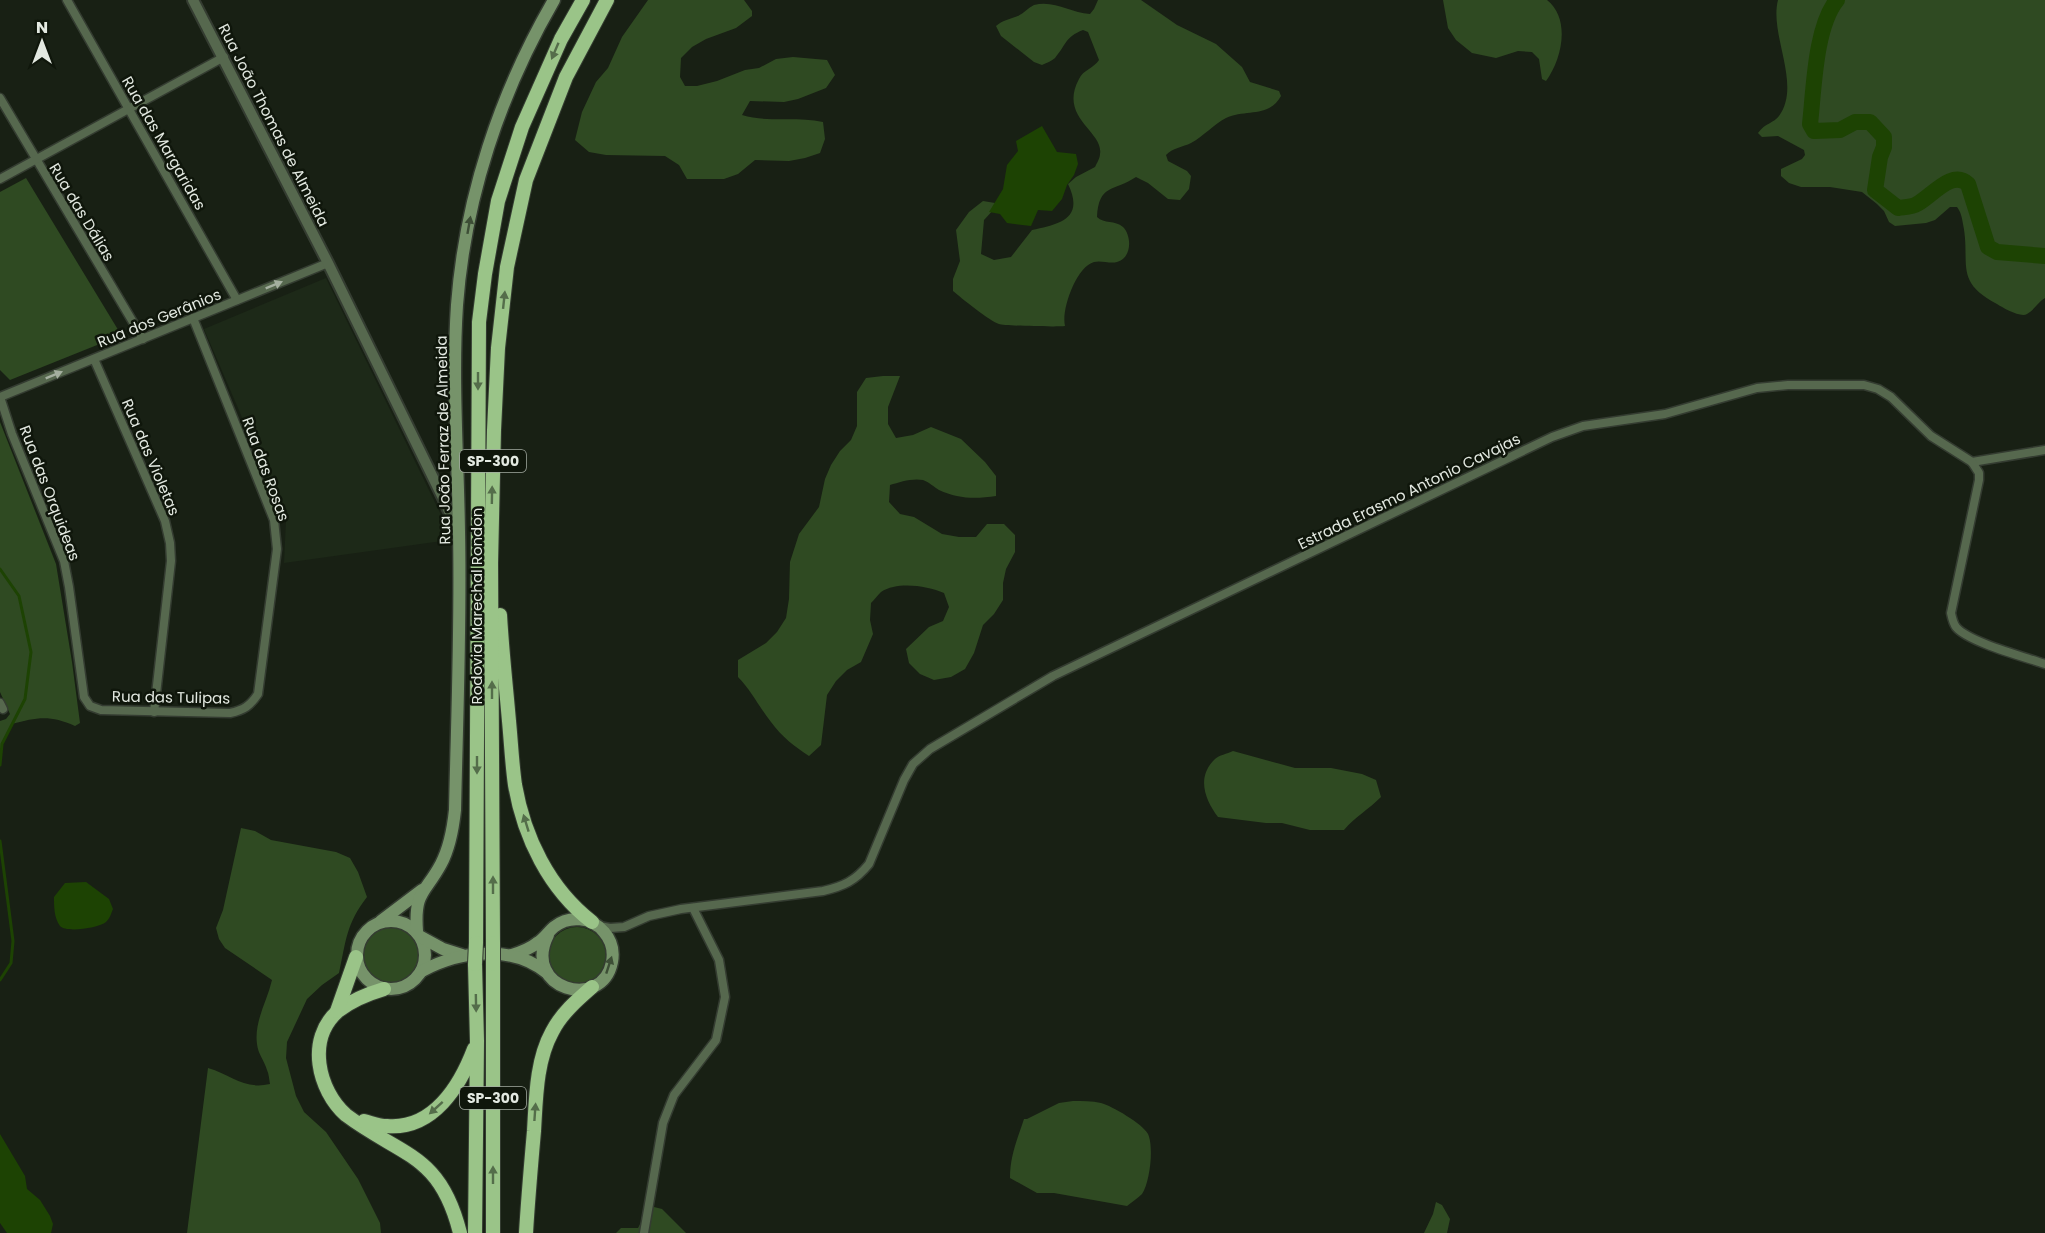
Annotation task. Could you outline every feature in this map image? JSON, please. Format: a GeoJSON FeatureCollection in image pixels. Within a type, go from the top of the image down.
{"type":"FeatureCollection","features":[{"type":"Feature","properties":{"kind":"highway","name":"Rodovia Marechal Rondon"},"geometry":{"type":"LineString","coordinates":[[475,1233],[480,312],[501,190],[526,117],[561,39],[583,0]]}},
{"type":"Feature","properties":{"kind":"highway","name":"Rodovia Marechal Rondon"},"geometry":{"type":"LineString","coordinates":[[493,1233],[491,563],[498,348],[507,267],[526,180],[566,77],[607,0]]}},
{"type":"Feature","properties":{"kind":"highway"},"geometry":{"type":"LineString","coordinates":[[491,563],[499,601],[513,767],[518,800],[530,835],[551,879],[561,894],[595,924]]}},
{"type":"Feature","properties":{"kind":"highway"},"geometry":{"type":"LineString","coordinates":[[337,1012],[356,957]]}},
{"type":"Feature","properties":{"kind":"highway"},"geometry":{"type":"LineString","coordinates":[[526,1233],[537,1087],[543,1055],[552,1031],[559,1021],[592,987]]}},
{"type":"Feature","properties":{"kind":"highway"},"geometry":{"type":"LineString","coordinates":[[384,989],[350,1002],[329,1021],[322,1039],[319,1060],[321,1074],[329,1096],[336,1106],[429,1169],[446,1191],[456,1215],[460,1233]]}},
{"type":"Feature","properties":{"kind":"highway"},"geometry":{"type":"LineString","coordinates":[[351,1118],[386,1126],[413,1124],[425,1118],[439,1106],[457,1084],[477,1041]]}},
{"type":"Feature","properties":{"kind":"main road","name":"Rua João Ferraz de Almeida"},"geometry":{"type":"LineString","coordinates":[[419,934],[416,909],[423,889],[440,865],[449,847],[455,810],[459,535],[455,378],[457,304],[464,249],[473,202],[502,108],[523,57],[554,0]]}},
{"type":"Feature","properties":{"kind":"main road","name":"Rua João Ferraz de Almeida"},"geometry":{"type":"LineString","coordinates":[[380,922],[423,889]]}},
{"type":"Feature","properties":{"kind":"main road"},"geometry":{"type":"LineString","coordinates":[[422,971],[443,960],[464,955],[512,955],[531,962],[562,987],[582,990],[599,982],[610,969],[612,961],[611,944],[595,924],[572,920],[563,922],[531,947],[512,955]]}},
{"type":"Feature","properties":{"kind":"main road"},"geometry":{"type":"LineString","coordinates":[[419,934],[426,954],[422,971],[417,978],[402,988],[384,989],[365,978],[356,957],[357,946],[370,927],[380,922],[399,921],[443,949],[464,955]]}},
{"type":"Feature","properties":{"kind":"main road"},"geometry":{"type":"LineString","coordinates":[[547,973],[542,954],[548,935]]}},
{"type":"Feature","properties":{"kind":"street","name":"Rua das Margaridas"},"geometry":{"type":"LineString","coordinates":[[67,0],[237,300]]}},
{"type":"Feature","properties":{"kind":"street","name":"Rua João Thomas de Almeida"},"geometry":{"type":"LineString","coordinates":[[193,0],[328,263],[439,489],[459,535]]}},
{"type":"Feature","properties":{"kind":"street"},"geometry":{"type":"LineString","coordinates":[[0,179],[224,57]]}},
{"type":"Feature","properties":{"kind":"street","name":"Rua das Dálias"},"geometry":{"type":"LineString","coordinates":[[0,98],[143,339]]}},
{"type":"Feature","properties":{"kind":"street","name":"Rua dos Gerânios"},"geometry":{"type":"LineString","coordinates":[[0,397],[328,263]]}},
{"type":"Feature","properties":{"kind":"street","name":"Rua das Rosas"},"geometry":{"type":"LineString","coordinates":[[193,318],[274,520],[277,549],[258,694],[251,705]]}},
{"type":"Feature","properties":{"kind":"street","name":"Rua das Violetas"},"geometry":{"type":"LineString","coordinates":[[94,359],[165,521],[170,543],[171,561],[154,712]]}},
{"type":"Feature","properties":{"kind":"street","name":"Estrada Erasmo Antonio Cavajas"},"geometry":{"type":"LineString","coordinates":[[624,927],[649,916],[681,909],[823,891],[842,886],[860,875],[869,864],[904,780],[913,764],[930,749],[1053,676],[1552,437],[1583,426],[1665,414],[1757,388],[1864,385],[1878,389],[1891,397],[1931,436],[1968,460]]}},
{"type":"Feature","properties":{"kind":"street","name":"Rua das Orquideas"},"geometry":{"type":"LineString","coordinates":[[0,397],[12,434],[64,561],[84,697],[90,706]]}},
{"type":"Feature","properties":{"kind":"street"},"geometry":{"type":"LineString","coordinates":[[1968,460],[2045,450]]}},
{"type":"Feature","properties":{"kind":"street"},"geometry":{"type":"LineString","coordinates":[[1968,460],[1979,473],[1979,480],[1951,613],[1953,622],[1957,628],[1979,641],[2045,664]]}},
{"type":"Feature","properties":{"kind":"street","name":"Rua das Tulipas"},"geometry":{"type":"LineString","coordinates":[[90,706],[101,710],[230,713],[242,711],[251,705]]}},
{"type":"Feature","properties":{"kind":"street"},"geometry":{"type":"LineString","coordinates":[[644,1233],[663,1123],[674,1095],[716,1040],[725,997],[719,960],[693,908]]}},
{"type":"Feature","properties":{"kind":"street"},"geometry":{"type":"LineString","coordinates":[[595,924],[610,928],[624,927]]}},
{"type":"Feature","properties":{"kind":"street"},"geometry":{"type":"LineString","coordinates":[[611,944],[624,927]]}},
{"type":"Feature","properties":{"kind":"shaded area"},"geometry":{"type":"Polygon","coordinates":[[[648,0],[744,0],[752,11],[752,16],[736,28],[706,39],[692,47],[681,58],[680,77],[685,86],[697,86],[717,81],[745,70],[759,68],[776,59],[793,57],[827,60],[835,75],[826,88],[784,102],[750,101],[742,115],[762,119],[803,119],[823,122],[825,139],[820,153],[789,161],[755,160],[738,174],[724,179],[687,179],[679,165],[665,156],[606,155],[589,152],[575,140],[582,112],[596,82],[608,68],[622,37],[648,0]]]}},
{"type":"Feature","properties":{"kind":"shaded area"},"geometry":{"type":"Polygon","coordinates":[[[1098,0],[1141,0],[1177,25],[1216,44],[1242,67],[1250,82],[1279,91],[1281,96],[1276,103],[1264,110],[1226,118],[1196,140],[1166,155],[1168,161],[1187,171],[1191,176],[1189,189],[1180,200],[1168,199],[1148,183],[1136,177],[1104,194],[1098,206],[1097,217],[1123,227],[1129,241],[1128,252],[1122,260],[1111,263],[1094,262],[1081,272],[1071,290],[1065,310],[1065,326],[999,324],[953,291],[953,279],[960,261],[956,230],[969,212],[983,201],[995,203],[996,207],[984,220],[981,254],[994,260],[1011,257],[1032,230],[1066,218],[1073,205],[1068,184],[1095,167],[1100,154],[1095,138],[1077,114],[1074,104],[1074,92],[1079,79],[1099,60],[1088,32],[1083,30],[1073,36],[1055,58],[1042,65],[1034,62],[1001,36],[996,26],[1018,16],[1034,5],[1056,5],[1090,14],[1098,0]]]}},
{"type":"Feature","properties":{"kind":"shaded area"},"geometry":{"type":"Polygon","coordinates":[[[1443,0],[1547,0],[1555,8],[1559,18],[1562,39],[1556,62],[1546,81],[1542,79],[1539,59],[1532,52],[1518,51],[1496,58],[1472,53],[1456,40],[1448,28],[1443,0]]]}},
{"type":"Feature","properties":{"kind":"shaded area"},"geometry":{"type":"Polygon","coordinates":[[[1778,0],[2045,0],[2045,298],[2029,312],[2021,315],[2003,308],[1983,296],[1974,287],[1966,270],[1963,224],[1957,207],[1950,207],[1935,220],[1926,223],[1895,226],[1889,222],[1884,211],[1862,192],[1830,187],[1801,187],[1789,183],[1781,176],[1781,169],[1802,159],[1805,155],[1804,150],[1778,136],[1762,137],[1758,133],[1779,116],[1785,103],[1786,74],[1776,14],[1778,0]]]}},
{"type":"Feature","properties":{"kind":"shaded area"},"geometry":{"type":"Polygon","coordinates":[[[1042,126],[1057,152],[1076,154],[1078,164],[1062,199],[1052,211],[1038,210],[1031,226],[1007,223],[1000,214],[989,212],[1003,189],[1007,165],[1018,151],[1016,141],[1042,126]]]}},
{"type":"Feature","properties":{"kind":"shaded area"},"geometry":{"type":"Polygon","coordinates":[[[26,178],[120,333],[112,339],[10,380],[0,370],[0,192],[26,178]]]}},
{"type":"Feature","properties":{"kind":"shaded area"},"geometry":{"type":"Polygon","coordinates":[[[326,278],[442,517],[442,541],[284,563],[286,520],[204,329],[326,278]]]}},
{"type":"Feature","properties":{"kind":"shaded area"},"geometry":{"type":"Polygon","coordinates":[[[900,376],[888,407],[888,424],[896,438],[913,435],[931,427],[961,439],[996,476],[996,496],[960,497],[939,490],[923,480],[915,480],[890,485],[889,502],[900,514],[914,517],[942,534],[976,537],[987,524],[1004,524],[1015,535],[1015,552],[1006,569],[1003,600],[983,625],[974,653],[965,669],[951,677],[934,680],[920,674],[909,663],[906,649],[929,627],[943,621],[949,607],[944,593],[912,586],[896,587],[881,592],[871,603],[870,620],[873,634],[861,662],[847,670],[827,695],[821,745],[809,756],[793,745],[775,727],[738,677],[738,660],[766,643],[786,618],[790,562],[799,534],[819,507],[825,479],[831,465],[851,440],[857,426],[857,392],[866,378],[900,376]]]}},
{"type":"Feature","properties":{"kind":"shaded area"},"geometry":{"type":"Polygon","coordinates":[[[0,422],[56,564],[80,723],[75,726],[59,720],[44,718],[12,724],[2,744],[0,765],[0,721],[6,719],[10,714],[0,692],[0,422]]]}},
{"type":"Feature","properties":{"kind":"shaded area"},"geometry":{"type":"Polygon","coordinates":[[[1233,751],[1295,768],[1331,768],[1362,774],[1376,780],[1381,797],[1344,830],[1310,830],[1282,823],[1218,817],[1206,796],[1204,781],[1209,766],[1217,758],[1233,751]]]}},
{"type":"Feature","properties":{"kind":"shaded area"},"geometry":{"type":"Polygon","coordinates":[[[241,828],[255,831],[271,840],[336,852],[350,858],[367,897],[351,924],[339,973],[307,999],[287,1042],[286,1058],[296,1096],[304,1112],[326,1132],[358,1179],[380,1223],[381,1233],[187,1233],[208,1068],[245,1083],[270,1084],[268,1072],[258,1048],[257,1027],[272,980],[225,948],[216,928],[223,910],[241,828]]]}},
{"type":"Feature","properties":{"kind":"shaded area"},"geometry":{"type":"Polygon","coordinates":[[[86,882],[109,899],[113,909],[110,916],[106,922],[97,926],[83,929],[63,928],[57,919],[54,897],[65,883],[86,882]]]}},
{"type":"Feature","properties":{"kind":"shaded area"},"geometry":{"type":"Polygon","coordinates":[[[385,925],[397,925],[412,933],[420,948],[420,960],[412,975],[397,983],[385,983],[370,975],[362,960],[362,948],[370,933],[385,925]]]}},
{"type":"Feature","properties":{"kind":"shaded area"},"geometry":{"type":"Polygon","coordinates":[[[571,927],[583,927],[598,935],[606,950],[606,962],[598,977],[583,985],[571,985],[556,977],[548,962],[548,950],[556,935],[571,927]]]}},
{"type":"Feature","properties":{"kind":"shaded area"},"geometry":{"type":"Polygon","coordinates":[[[1073,1101],[1106,1105],[1134,1121],[1148,1134],[1151,1156],[1145,1189],[1127,1206],[1054,1193],[1037,1193],[1010,1178],[1016,1141],[1024,1119],[1059,1103],[1073,1101]]]}},
{"type":"Feature","properties":{"kind":"shaded area"},"geometry":{"type":"Polygon","coordinates":[[[0,1134],[25,1176],[27,1189],[40,1200],[50,1216],[53,1224],[51,1233],[7,1233],[0,1223],[0,1134]]]}},
{"type":"Feature","properties":{"kind":"shaded area"},"geometry":{"type":"Polygon","coordinates":[[[1436,1202],[1442,1205],[1450,1219],[1447,1233],[1424,1233],[1433,1214],[1436,1202]]]}},
{"type":"Feature","properties":{"kind":"shaded area"},"geometry":{"type":"Polygon","coordinates":[[[654,1207],[662,1209],[686,1233],[616,1233],[621,1228],[638,1228],[647,1211],[654,1207]]]}},
{"type":"Feature","properties":{"kind":"waterway"},"geometry":{"type":"LineString","coordinates":[[1837,0],[1824,26],[1817,59],[1810,124],[1814,131],[1840,130],[1855,122],[1870,122],[1884,137],[1875,190],[1898,208],[1915,205],[1942,185],[1962,180],[1968,184],[1988,247],[1997,252],[2045,256]]}},
{"type":"Feature","properties":{"kind":"waterway"},"geometry":{"type":"LineString","coordinates":[[0,569],[19,596],[31,652],[25,699],[2,744],[0,765]]}},
{"type":"Feature","properties":{"kind":"waterway"},"geometry":{"type":"LineString","coordinates":[[0,841],[13,941],[11,963],[0,980]]}}]}
